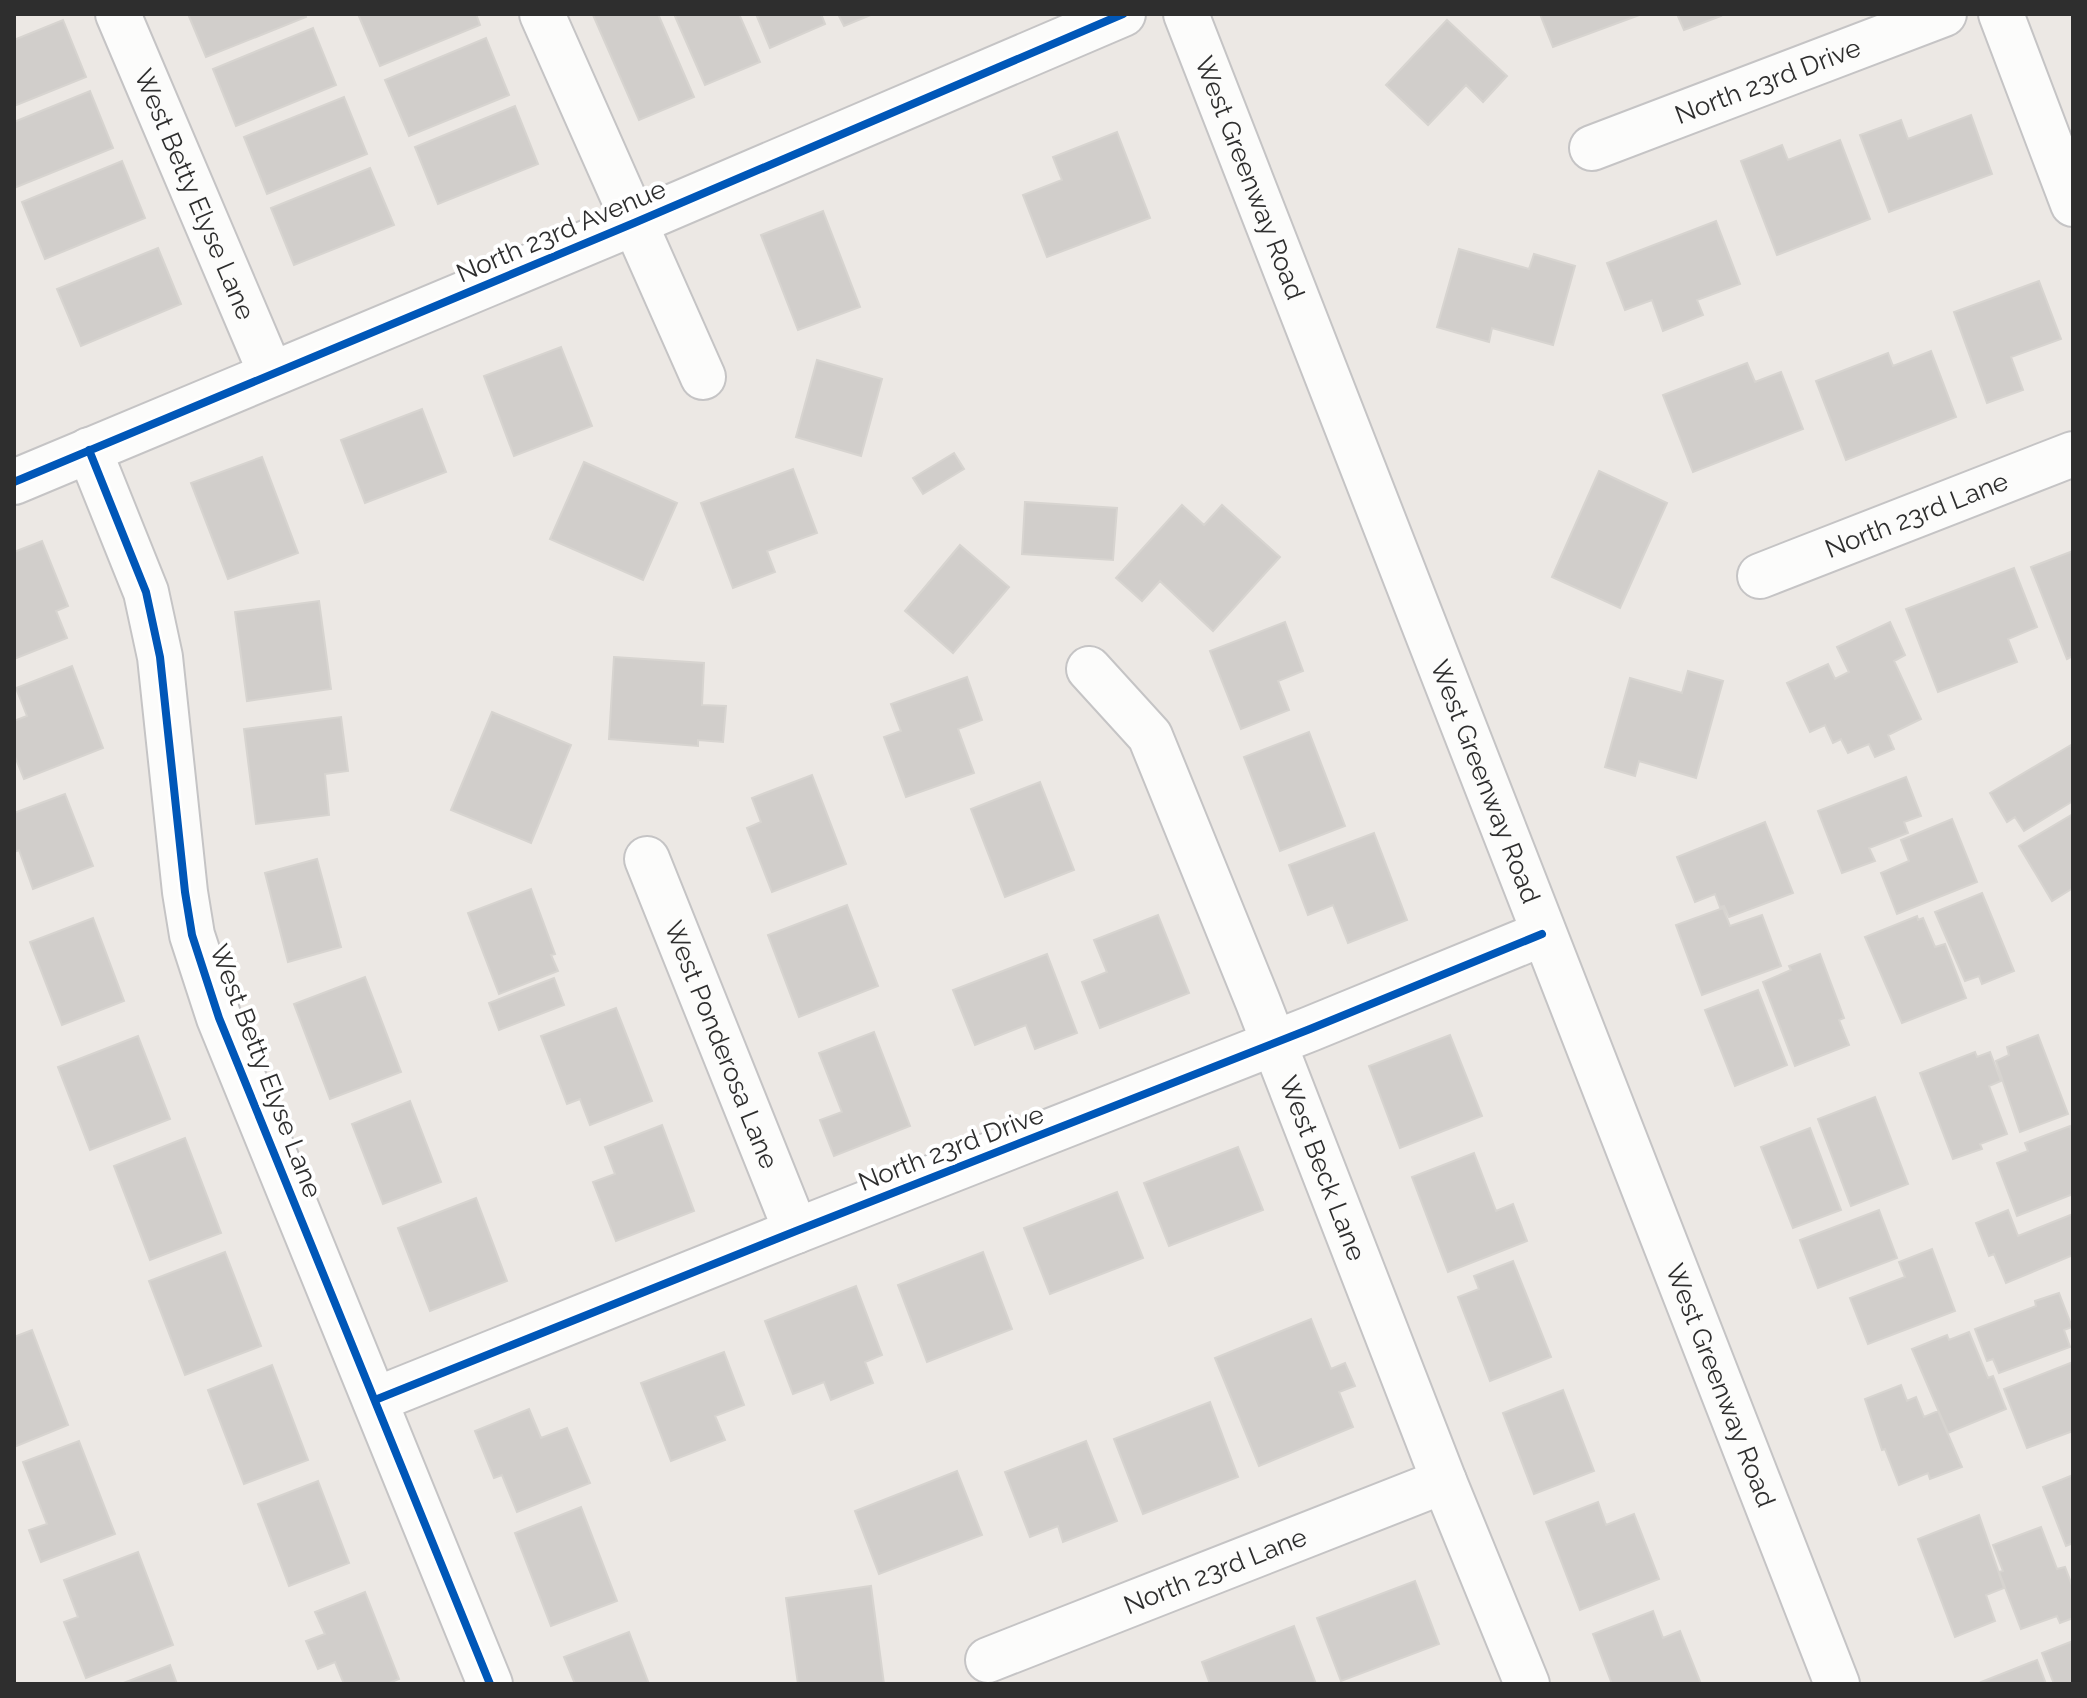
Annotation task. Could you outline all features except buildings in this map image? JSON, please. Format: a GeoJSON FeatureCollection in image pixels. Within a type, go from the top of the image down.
{"type":"FeatureCollection","features":[{"type":"Feature","properties":{"kind":"street","name":"West Betty Elyse Lane"},"geometry":{"type":"LineString","coordinates":[[118,14],[271,374]]}},
{"type":"Feature","properties":{"kind":"street"},"geometry":{"type":"LineString","coordinates":[[542,14],[634,223]]}},
{"type":"Feature","properties":{"kind":"street","name":"North 23rd Avenue"},"geometry":{"type":"LineString","coordinates":[[14,482],[634,223],[1123,14]]}},
{"type":"Feature","properties":{"kind":"street","name":"West Greenway Road"},"geometry":{"type":"LineString","coordinates":[[1186,14],[1542,934],[1837,1684]]}},
{"type":"Feature","properties":{"kind":"street","name":"North 23rd Drive"},"geometry":{"type":"LineString","coordinates":[[1592,148],[1944,14]]}},
{"type":"Feature","properties":{"kind":"street"},"geometry":{"type":"LineString","coordinates":[[2001,14],[2073,204]]}},
{"type":"Feature","properties":{"kind":"street","name":"North 23rd Avenue"},"geometry":{"type":"LineString","coordinates":[[634,223],[703,377]]}},
{"type":"Feature","properties":{"kind":"street","name":"West Betty Elyse Lane"},"geometry":{"type":"LineString","coordinates":[[89,450],[146,592],[160,657],[185,892],[192,935],[204,975],[490,1684]]}},
{"type":"Feature","properties":{"kind":"street","name":"North 23rd Lane"},"geometry":{"type":"LineString","coordinates":[[1760,576],[2073,454]]}},
{"type":"Feature","properties":{"kind":"street","name":"West Beck Lane"},"geometry":{"type":"LineString","coordinates":[[1089,669],[1150,736],[1527,1684]]}},
{"type":"Feature","properties":{"kind":"street","name":"West Ponderosa Lane"},"geometry":{"type":"LineString","coordinates":[[647,859],[796,1231]]}},
{"type":"Feature","properties":{"kind":"street","name":"North 23rd Drive"},"geometry":{"type":"LineString","coordinates":[[375,1400],[1542,934]]}},
{"type":"Feature","properties":{"kind":"street","name":"North 23rd Lane"},"geometry":{"type":"LineString","coordinates":[[988,1660],[1444,1481]]}},
{"type":"Feature","properties":{"kind":"cycle path"},"geometry":{"type":"LineString","coordinates":[[14,482],[634,223],[1123,14]]}},
{"type":"Feature","properties":{"kind":"cycle path"},"geometry":{"type":"LineString","coordinates":[[89,450],[146,592],[160,657],[192,935],[219,1018],[490,1684]]}},
{"type":"Feature","properties":{"kind":"cycle path"},"geometry":{"type":"LineString","coordinates":[[375,1400],[1542,934]]}}]}
